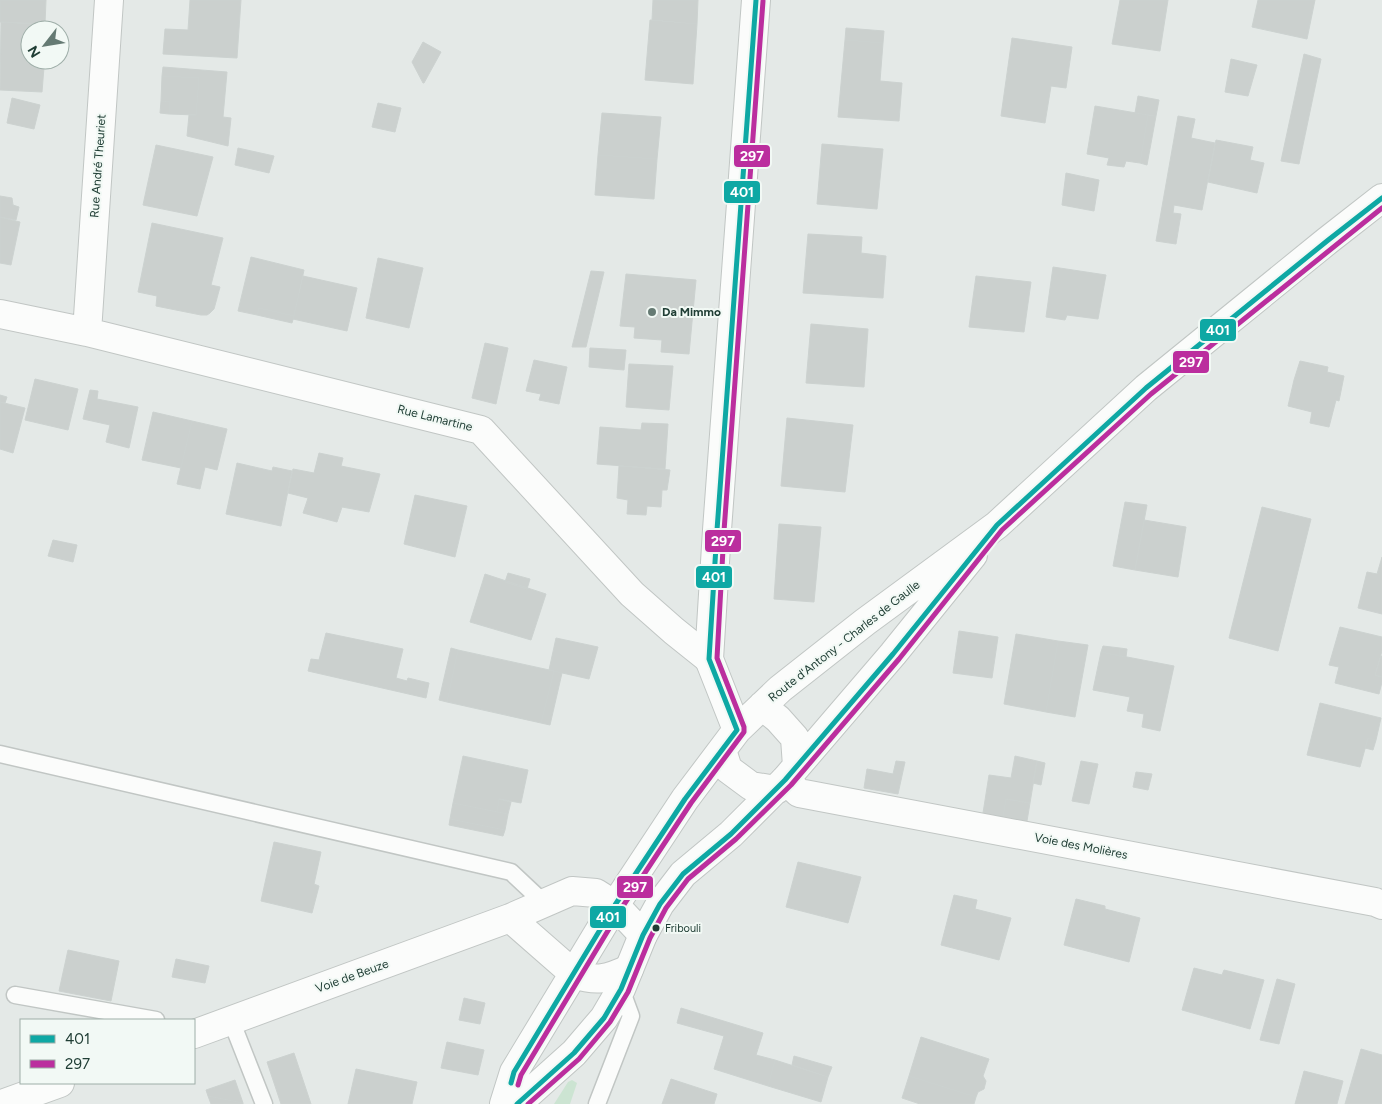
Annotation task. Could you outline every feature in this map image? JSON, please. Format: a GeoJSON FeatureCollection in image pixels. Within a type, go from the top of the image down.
{"type":"FeatureCollection","features":[{"type":"Feature","properties":{"kind":"street","name":"Rue André Theuriet"},"geometry":{"type":"LineString","coordinates":[[87,332],[109,0]]}},
{"type":"Feature","properties":{"kind":"street"},"geometry":{"type":"LineString","coordinates":[[709,659],[756,0]]}},
{"type":"Feature","properties":{"kind":"street","name":"Route d'Antony - Charles de Gaulle"},"geometry":{"type":"LineString","coordinates":[[504,1104],[514,1072],[615,905],[685,799],[729,740],[780,689],[865,622],[997,525],[1146,388],[1382,198]]}},
{"type":"Feature","properties":{"kind":"street","name":"Rue Lamartine"},"geometry":{"type":"LineString","coordinates":[[0,314],[87,332],[481,430],[632,594],[709,659],[729,740]]}},
{"type":"Feature","properties":{"kind":"street","name":"Route d'Antony - Charles de Gaulle"},"geometry":{"type":"LineString","coordinates":[[517,1104],[574,1053],[604,1018],[625,979],[643,935],[660,904],[683,874],[731,834],[786,778],[893,654],[997,525]]}},
{"type":"Feature","properties":{"kind":"street"},"geometry":{"type":"LineString","coordinates":[[729,740],[728,769],[751,786],[786,778],[795,738],[778,719],[762,706]]}},
{"type":"Feature","properties":{"kind":"street","name":"Voie des Molières"},"geometry":{"type":"LineString","coordinates":[[786,778],[799,793],[1375,902],[1382,905]]}},
{"type":"Feature","properties":{"kind":"street","name":"Voie de Beuze"},"geometry":{"type":"LineString","coordinates":[[195,1034],[510,918],[572,891],[596,893],[615,905],[643,935]]}},
{"type":"Feature","properties":{"kind":"street"},"geometry":{"type":"LineString","coordinates":[[510,918],[574,974],[587,978],[625,979]]}},
{"type":"Feature","properties":{"kind":"street"},"geometry":{"type":"LineString","coordinates":[[2,1104],[57,1084]]}},
{"type":"Feature","properties":{"kind":"lane"},"geometry":{"type":"LineString","coordinates":[[0,754],[511,872],[544,903]]}},
{"type":"Feature","properties":{"kind":"lane"},"geometry":{"type":"LineString","coordinates":[[597,1104],[631,1016],[625,979]]}},
{"type":"Feature","properties":{"kind":"lane"},"geometry":{"type":"LineString","coordinates":[[15,995],[150,1019]]}},
{"type":"Feature","properties":{"kind":"lane"},"geometry":{"type":"LineString","coordinates":[[230,1020],[264,1104]]}},
{"type":"Feature","properties":{"kind":"green space"},"geometry":{"type":"Polygon","coordinates":[[[572,1080],[577,1083],[570,1104],[554,1104],[568,1082],[572,1080]]]}},
{"type":"Feature","properties":{"kind":"building"},"geometry":{"type":"Polygon","coordinates":[[[0,0],[46,0],[45,20],[20,20],[20,23],[0,22],[0,0]]]}},
{"type":"Feature","properties":{"kind":"building"},"geometry":{"type":"Polygon","coordinates":[[[190,0],[241,0],[237,58],[163,54],[165,29],[188,30],[190,0]]]}},
{"type":"Feature","properties":{"kind":"building"},"geometry":{"type":"Polygon","coordinates":[[[653,0],[698,0],[697,24],[652,20],[653,0]]]}},
{"type":"Feature","properties":{"kind":"building"},"geometry":{"type":"Polygon","coordinates":[[[1120,0],[1168,0],[1160,51],[1112,44],[1120,0]]]}},
{"type":"Feature","properties":{"kind":"building"},"geometry":{"type":"Polygon","coordinates":[[[1258,0],[1315,0],[1307,39],[1252,27],[1258,0]]]}},
{"type":"Feature","properties":{"kind":"building"},"geometry":{"type":"Polygon","coordinates":[[[650,20],[697,24],[693,84],[645,80],[650,20]]]}},
{"type":"Feature","properties":{"kind":"building"},"geometry":{"type":"Polygon","coordinates":[[[1,22],[20,23],[20,70],[44,70],[42,92],[0,90],[1,22]]]}},
{"type":"Feature","properties":{"kind":"building"},"geometry":{"type":"Polygon","coordinates":[[[846,28],[884,31],[883,43],[845,40],[846,28]]]}},
{"type":"Feature","properties":{"kind":"building"},"geometry":{"type":"Polygon","coordinates":[[[1012,38],[1072,47],[1066,88],[1051,86],[1045,123],[1001,116],[1012,38]]]}},
{"type":"Feature","properties":{"kind":"building"},"geometry":{"type":"Polygon","coordinates":[[[845,40],[883,43],[880,81],[902,83],[899,121],[838,117],[845,40]]]}},
{"type":"Feature","properties":{"kind":"building"},"geometry":{"type":"Polygon","coordinates":[[[423,42],[441,52],[424,83],[412,62],[423,42]]]}},
{"type":"Feature","properties":{"kind":"building"},"geometry":{"type":"Polygon","coordinates":[[[1304,54],[1321,59],[1299,164],[1281,161],[1304,54]]]}},
{"type":"Feature","properties":{"kind":"building"},"geometry":{"type":"Polygon","coordinates":[[[1231,59],[1257,65],[1248,96],[1225,92],[1231,59]]]}},
{"type":"Feature","properties":{"kind":"building"},"geometry":{"type":"Polygon","coordinates":[[[163,67],[227,72],[223,117],[231,118],[228,146],[187,136],[189,115],[196,115],[199,78],[162,76],[163,67]]]}},
{"type":"Feature","properties":{"kind":"building"},"geometry":{"type":"Polygon","coordinates":[[[162,76],[199,78],[196,115],[169,114],[170,102],[161,101],[162,76]]]}},
{"type":"Feature","properties":{"kind":"building"},"geometry":{"type":"Polygon","coordinates":[[[1138,96],[1159,100],[1156,116],[1135,113],[1138,96]]]}},
{"type":"Feature","properties":{"kind":"building"},"geometry":{"type":"Polygon","coordinates":[[[12,98],[40,105],[34,129],[7,123],[12,98]]]}},
{"type":"Feature","properties":{"kind":"building"},"geometry":{"type":"Polygon","coordinates":[[[161,101],[170,102],[169,114],[160,113],[161,101]]]}},
{"type":"Feature","properties":{"kind":"building"},"geometry":{"type":"Polygon","coordinates":[[[378,103],[401,108],[395,132],[372,127],[378,103]]]}},
{"type":"Feature","properties":{"kind":"building"},"geometry":{"type":"Polygon","coordinates":[[[1095,106],[1148,115],[1140,163],[1126,161],[1124,167],[1107,165],[1109,158],[1087,154],[1095,106]]]}},
{"type":"Feature","properties":{"kind":"building"},"geometry":{"type":"Polygon","coordinates":[[[602,113],[661,117],[657,159],[598,155],[602,113]]]}},
{"type":"Feature","properties":{"kind":"building"},"geometry":{"type":"Polygon","coordinates":[[[1148,115],[1156,116],[1147,165],[1140,163],[1148,115]]]}},
{"type":"Feature","properties":{"kind":"building"},"geometry":{"type":"Polygon","coordinates":[[[1178,116],[1195,119],[1191,138],[1215,143],[1202,210],[1174,205],[1173,213],[1181,214],[1176,244],[1156,241],[1178,116]]]}},
{"type":"Feature","properties":{"kind":"building"},"geometry":{"type":"Polygon","coordinates":[[[1216,140],[1253,147],[1250,160],[1264,163],[1257,193],[1208,182],[1216,140]]]}},
{"type":"Feature","properties":{"kind":"building"},"geometry":{"type":"Polygon","coordinates":[[[822,144],[883,149],[877,209],[817,204],[822,144]]]}},
{"type":"Feature","properties":{"kind":"building"},"geometry":{"type":"Polygon","coordinates":[[[156,145],[213,157],[197,216],[143,205],[156,145]]]}},
{"type":"Feature","properties":{"kind":"building"},"geometry":{"type":"Polygon","coordinates":[[[238,148],[274,156],[269,173],[235,165],[238,148]]]}},
{"type":"Feature","properties":{"kind":"building"},"geometry":{"type":"Polygon","coordinates":[[[598,155],[657,159],[654,199],[595,195],[598,155]]]}},
{"type":"Feature","properties":{"kind":"building"},"geometry":{"type":"Polygon","coordinates":[[[1066,173],[1099,180],[1094,211],[1062,205],[1066,173]]]}},
{"type":"Feature","properties":{"kind":"building"},"geometry":{"type":"Polygon","coordinates":[[[0,196],[12,198],[13,205],[19,207],[16,220],[0,217],[0,196]]]}},
{"type":"Feature","properties":{"kind":"building"},"geometry":{"type":"Polygon","coordinates":[[[0,217],[20,222],[11,265],[0,263],[0,217]]]}},
{"type":"Feature","properties":{"kind":"building"},"geometry":{"type":"Polygon","coordinates":[[[152,223],[223,238],[211,285],[220,287],[214,309],[207,315],[156,306],[157,296],[138,292],[152,223]]]}},
{"type":"Feature","properties":{"kind":"building"},"geometry":{"type":"Polygon","coordinates":[[[808,234],[862,237],[861,253],[886,256],[883,298],[803,293],[808,234]]]}},
{"type":"Feature","properties":{"kind":"building"},"geometry":{"type":"Polygon","coordinates":[[[251,257],[304,270],[294,316],[259,308],[257,315],[238,311],[251,257]]]}},
{"type":"Feature","properties":{"kind":"building"},"geometry":{"type":"Polygon","coordinates":[[[378,258],[423,268],[409,328],[366,318],[378,258]]]}},
{"type":"Feature","properties":{"kind":"building"},"geometry":{"type":"Polygon","coordinates":[[[1053,267],[1106,275],[1098,319],[1067,315],[1065,320],[1046,317],[1053,267]]]}},
{"type":"Feature","properties":{"kind":"building"},"geometry":{"type":"Polygon","coordinates":[[[591,271],[604,272],[586,347],[572,347],[591,271]]]}},
{"type":"Feature","properties":{"kind":"building"},"geometry":{"type":"Polygon","coordinates":[[[626,274],[696,280],[689,354],[661,352],[662,340],[634,338],[635,327],[620,326],[626,274]]]}},
{"type":"Feature","properties":{"kind":"building"},"geometry":{"type":"Polygon","coordinates":[[[303,276],[357,288],[347,331],[293,319],[303,276]]]}},
{"type":"Feature","properties":{"kind":"building"},"geometry":{"type":"Polygon","coordinates":[[[976,276],[1031,282],[1024,332],[969,327],[976,276]]]}},
{"type":"Feature","properties":{"kind":"building"},"geometry":{"type":"Polygon","coordinates":[[[259,308],[294,316],[292,323],[257,315],[259,308]]]}},
{"type":"Feature","properties":{"kind":"building"},"geometry":{"type":"Polygon","coordinates":[[[811,324],[868,329],[864,387],[806,383],[811,324]]]}},
{"type":"Feature","properties":{"kind":"building"},"geometry":{"type":"Polygon","coordinates":[[[485,343],[508,348],[496,404],[472,398],[485,343]]]}},
{"type":"Feature","properties":{"kind":"building"},"geometry":{"type":"Polygon","coordinates":[[[590,348],[626,350],[624,370],[589,367],[590,348]]]}},
{"type":"Feature","properties":{"kind":"building"},"geometry":{"type":"Polygon","coordinates":[[[534,360],[567,367],[559,404],[539,400],[541,394],[526,391],[534,360]]]}},
{"type":"Feature","properties":{"kind":"building"},"geometry":{"type":"Polygon","coordinates":[[[1300,361],[1328,367],[1327,372],[1344,376],[1339,401],[1336,400],[1329,427],[1310,423],[1312,412],[1288,406],[1300,361]]]}},
{"type":"Feature","properties":{"kind":"building"},"geometry":{"type":"Polygon","coordinates":[[[629,364],[673,366],[669,410],[626,407],[629,364]]]}},
{"type":"Feature","properties":{"kind":"building"},"geometry":{"type":"Polygon","coordinates":[[[35,379],[78,389],[68,430],[25,420],[35,379]]]}},
{"type":"Feature","properties":{"kind":"building"},"geometry":{"type":"Polygon","coordinates":[[[90,390],[98,391],[97,399],[138,407],[129,448],[106,442],[110,425],[83,419],[90,390]]]}},
{"type":"Feature","properties":{"kind":"building"},"geometry":{"type":"Polygon","coordinates":[[[0,395],[7,397],[5,403],[0,402],[0,395]]]}},
{"type":"Feature","properties":{"kind":"building"},"geometry":{"type":"Polygon","coordinates":[[[0,402],[25,408],[13,453],[0,449],[0,402]]]}},
{"type":"Feature","properties":{"kind":"building"},"geometry":{"type":"Polygon","coordinates":[[[153,412],[192,421],[181,468],[142,460],[153,412]]]}},
{"type":"Feature","properties":{"kind":"building"},"geometry":{"type":"Polygon","coordinates":[[[787,418],[853,425],[845,492],[781,486],[787,418]]]}},
{"type":"Feature","properties":{"kind":"building"},"geometry":{"type":"Polygon","coordinates":[[[192,421],[227,429],[217,470],[205,467],[200,489],[177,484],[192,421]]]}},
{"type":"Feature","properties":{"kind":"building"},"geometry":{"type":"Polygon","coordinates":[[[642,423],[668,424],[665,469],[597,464],[600,427],[641,430],[642,423]]]}},
{"type":"Feature","properties":{"kind":"building"},"geometry":{"type":"Polygon","coordinates":[[[319,453],[343,458],[341,466],[380,474],[369,512],[342,507],[337,522],[303,513],[308,498],[288,493],[293,469],[314,473],[319,453]]]}},
{"type":"Feature","properties":{"kind":"building"},"geometry":{"type":"Polygon","coordinates":[[[237,463],[272,471],[273,467],[292,471],[281,526],[226,514],[237,463]]]}},
{"type":"Feature","properties":{"kind":"building"},"geometry":{"type":"Polygon","coordinates":[[[619,466],[670,470],[667,490],[662,490],[661,507],[647,506],[646,515],[627,514],[628,500],[617,498],[619,466]]]}},
{"type":"Feature","properties":{"kind":"building"},"geometry":{"type":"Polygon","coordinates":[[[415,495],[467,506],[455,557],[404,544],[415,495]]]}},
{"type":"Feature","properties":{"kind":"building"},"geometry":{"type":"Polygon","coordinates":[[[1125,502],[1147,505],[1135,570],[1113,566],[1125,502]]]}},
{"type":"Feature","properties":{"kind":"building"},"geometry":{"type":"Polygon","coordinates":[[[1262,507],[1311,519],[1278,651],[1229,638],[1262,507]]]}},
{"type":"Feature","properties":{"kind":"building"},"geometry":{"type":"Polygon","coordinates":[[[1144,520],[1186,527],[1178,577],[1135,570],[1144,520]]]}},
{"type":"Feature","properties":{"kind":"building"},"geometry":{"type":"Polygon","coordinates":[[[779,524],[821,527],[814,602],[774,599],[779,524]]]}},
{"type":"Feature","properties":{"kind":"building"},"geometry":{"type":"Polygon","coordinates":[[[53,540],[77,545],[73,562],[48,556],[53,540]]]}},
{"type":"Feature","properties":{"kind":"building"},"geometry":{"type":"Polygon","coordinates":[[[1382,557],[1382,614],[1358,608],[1367,572],[1377,574],[1382,557]]]}},
{"type":"Feature","properties":{"kind":"building"},"geometry":{"type":"Polygon","coordinates":[[[508,573],[530,579],[527,589],[505,582],[508,573]]]}},
{"type":"Feature","properties":{"kind":"building"},"geometry":{"type":"Polygon","coordinates":[[[485,574],[546,594],[531,640],[470,622],[485,574]]]}},
{"type":"Feature","properties":{"kind":"building"},"geometry":{"type":"Polygon","coordinates":[[[1340,627],[1382,637],[1382,651],[1375,675],[1382,677],[1379,694],[1335,683],[1339,667],[1329,665],[1340,627]]]}},
{"type":"Feature","properties":{"kind":"building"},"geometry":{"type":"Polygon","coordinates":[[[959,631],[998,637],[992,678],[953,673],[959,631]]]}},
{"type":"Feature","properties":{"kind":"building"},"geometry":{"type":"Polygon","coordinates":[[[326,633],[403,649],[396,678],[407,681],[408,678],[429,683],[426,698],[308,671],[311,659],[319,660],[326,633]]]}},
{"type":"Feature","properties":{"kind":"building"},"geometry":{"type":"Polygon","coordinates":[[[1016,634],[1058,641],[1046,712],[1004,704],[1016,634]]]}},
{"type":"Feature","properties":{"kind":"building"},"geometry":{"type":"Polygon","coordinates":[[[556,638],[598,647],[589,679],[549,670],[556,638]]]}},
{"type":"Feature","properties":{"kind":"building"},"geometry":{"type":"Polygon","coordinates":[[[1058,641],[1088,645],[1075,717],[1046,712],[1058,641]]]}},
{"type":"Feature","properties":{"kind":"building"},"geometry":{"type":"Polygon","coordinates":[[[1103,646],[1120,648],[1119,656],[1101,652],[1103,646]]]}},
{"type":"Feature","properties":{"kind":"building"},"geometry":{"type":"Polygon","coordinates":[[[451,648],[458,650],[447,702],[439,700],[451,648]]]}},
{"type":"Feature","properties":{"kind":"building"},"geometry":{"type":"Polygon","coordinates":[[[1120,648],[1127,649],[1126,657],[1119,656],[1120,648]]]}},
{"type":"Feature","properties":{"kind":"building"},"geometry":{"type":"Polygon","coordinates":[[[458,650],[554,671],[541,723],[447,702],[458,650]]]}},
{"type":"Feature","properties":{"kind":"building"},"geometry":{"type":"Polygon","coordinates":[[[1101,652],[1174,666],[1160,731],[1142,727],[1144,714],[1127,711],[1130,697],[1093,690],[1101,652]]]}},
{"type":"Feature","properties":{"kind":"building"},"geometry":{"type":"Polygon","coordinates":[[[1382,656],[1382,677],[1375,675],[1382,656]]]}},
{"type":"Feature","properties":{"kind":"building"},"geometry":{"type":"Polygon","coordinates":[[[554,671],[562,673],[550,725],[541,723],[554,671]]]}},
{"type":"Feature","properties":{"kind":"building"},"geometry":{"type":"Polygon","coordinates":[[[1320,703],[1381,718],[1376,740],[1368,738],[1360,767],[1307,755],[1320,703]]]}},
{"type":"Feature","properties":{"kind":"building"},"geometry":{"type":"Polygon","coordinates":[[[1368,738],[1376,740],[1373,750],[1365,748],[1368,738]]]}},
{"type":"Feature","properties":{"kind":"building"},"geometry":{"type":"Polygon","coordinates":[[[463,756],[528,770],[521,803],[499,799],[497,812],[453,803],[463,756]]]}},
{"type":"Feature","properties":{"kind":"building"},"geometry":{"type":"Polygon","coordinates":[[[1015,756],[1037,761],[1030,803],[1006,799],[1003,817],[983,813],[989,775],[1011,778],[1015,756]]]}},
{"type":"Feature","properties":{"kind":"building"},"geometry":{"type":"Polygon","coordinates":[[[896,761],[905,762],[898,794],[864,788],[867,769],[893,774],[896,761]]]}},
{"type":"Feature","properties":{"kind":"building"},"geometry":{"type":"Polygon","coordinates":[[[1037,761],[1045,763],[1041,785],[1033,783],[1037,761]]]}},
{"type":"Feature","properties":{"kind":"building"},"geometry":{"type":"Polygon","coordinates":[[[1081,761],[1098,764],[1089,804],[1072,801],[1081,761]]]}},
{"type":"Feature","properties":{"kind":"building"},"geometry":{"type":"Polygon","coordinates":[[[1136,772],[1152,774],[1148,790],[1133,787],[1136,772]]]}},
{"type":"Feature","properties":{"kind":"building"},"geometry":{"type":"Polygon","coordinates":[[[499,799],[511,802],[508,814],[497,812],[499,799]]]}},
{"type":"Feature","properties":{"kind":"building"},"geometry":{"type":"Polygon","coordinates":[[[1006,799],[1030,803],[1027,821],[1003,817],[1006,799]]]}},
{"type":"Feature","properties":{"kind":"building"},"geometry":{"type":"Polygon","coordinates":[[[453,803],[508,814],[505,830],[450,819],[453,803]]]}},
{"type":"Feature","properties":{"kind":"building"},"geometry":{"type":"Polygon","coordinates":[[[450,819],[505,830],[503,836],[449,825],[450,819]]]}},
{"type":"Feature","properties":{"kind":"building"},"geometry":{"type":"Polygon","coordinates":[[[274,842],[321,852],[314,884],[319,886],[312,913],[261,901],[274,842]]]}},
{"type":"Feature","properties":{"kind":"building"},"geometry":{"type":"Polygon","coordinates":[[[798,862],[861,877],[848,923],[786,907],[798,862]]]}},
{"type":"Feature","properties":{"kind":"building"},"geometry":{"type":"Polygon","coordinates":[[[954,895],[977,900],[975,909],[1011,918],[999,960],[941,945],[954,895]]]}},
{"type":"Feature","properties":{"kind":"building"},"geometry":{"type":"Polygon","coordinates":[[[1076,899],[1105,906],[1105,909],[1140,918],[1129,962],[1064,945],[1076,899]]]}},
{"type":"Feature","properties":{"kind":"building"},"geometry":{"type":"Polygon","coordinates":[[[68,950],[119,961],[111,1001],[59,991],[68,950]]]}},
{"type":"Feature","properties":{"kind":"building"},"geometry":{"type":"Polygon","coordinates":[[[176,959],[209,966],[205,983],[172,977],[176,959]]]}},
{"type":"Feature","properties":{"kind":"building"},"geometry":{"type":"Polygon","coordinates":[[[1194,968],[1222,975],[1224,970],[1264,980],[1250,1029],[1182,1010],[1194,968]]]}},
{"type":"Feature","properties":{"kind":"building"},"geometry":{"type":"Polygon","coordinates":[[[1277,979],[1295,984],[1279,1044],[1260,1040],[1277,979]]]}},
{"type":"Feature","properties":{"kind":"building"},"geometry":{"type":"Polygon","coordinates":[[[464,998],[485,1003],[480,1024],[459,1020],[464,998]]]}},
{"type":"Feature","properties":{"kind":"building"},"geometry":{"type":"Polygon","coordinates":[[[681,1008],[763,1033],[756,1055],[775,1060],[768,1086],[714,1069],[724,1036],[677,1023],[681,1008]]]}},
{"type":"Feature","properties":{"kind":"building"},"geometry":{"type":"Polygon","coordinates":[[[921,1037],[989,1059],[983,1076],[986,1081],[984,1089],[978,1092],[976,1097],[909,1076],[921,1037]]]}},
{"type":"Feature","properties":{"kind":"building"},"geometry":{"type":"Polygon","coordinates":[[[447,1042],[484,1050],[478,1075],[441,1068],[447,1042]]]}},
{"type":"Feature","properties":{"kind":"building"},"geometry":{"type":"Polygon","coordinates":[[[1361,1049],[1382,1055],[1382,1104],[1345,1104],[1361,1049]]]}},
{"type":"Feature","properties":{"kind":"building"},"geometry":{"type":"Polygon","coordinates":[[[294,1053],[311,1104],[281,1104],[267,1062],[294,1053]]]}},
{"type":"Feature","properties":{"kind":"building"},"geometry":{"type":"Polygon","coordinates":[[[794,1056],[832,1067],[828,1077],[792,1065],[794,1056]]]}},
{"type":"Feature","properties":{"kind":"building"},"geometry":{"type":"Polygon","coordinates":[[[775,1060],[828,1077],[821,1102],[768,1086],[775,1060]]]}},
{"type":"Feature","properties":{"kind":"building"},"geometry":{"type":"Polygon","coordinates":[[[356,1069],[417,1082],[412,1104],[348,1104],[356,1069]]]}},
{"type":"Feature","properties":{"kind":"building"},"geometry":{"type":"Polygon","coordinates":[[[1304,1071],[1343,1081],[1337,1104],[1295,1104],[1304,1071]]]}},
{"type":"Feature","properties":{"kind":"building"},"geometry":{"type":"Polygon","coordinates":[[[909,1076],[976,1097],[974,1104],[920,1104],[902,1098],[909,1076]]]}},
{"type":"Feature","properties":{"kind":"building"},"geometry":{"type":"Polygon","coordinates":[[[671,1079],[717,1094],[714,1104],[662,1104],[671,1079]]]}},
{"type":"Feature","properties":{"kind":"building"},"geometry":{"type":"Polygon","coordinates":[[[235,1080],[243,1103],[208,1096],[206,1090],[235,1080]]]}},
{"type":"Feature","properties":{"kind":"building"},"geometry":{"type":"Polygon","coordinates":[[[208,1096],[243,1103],[243,1104],[211,1104],[208,1096]]]}},
{"type":"Feature","properties":{"kind":"transit line","name":"401"},"geometry":{"type":"LineString","coordinates":[[511,1083],[514,1072],[615,905],[685,799],[737,730],[709,659],[756,0]]}},
{"type":"Feature","properties":{"kind":"transit line","name":"297"},"geometry":{"type":"LineString","coordinates":[[518,1085],[521,1075],[621,909],[691,803],[744,732],[744,727],[717,658],[724,531],[763,1]]}},
{"type":"Feature","properties":{"kind":"transit line","name":"401"},"geometry":{"type":"LineString","coordinates":[[517,1104],[574,1053],[604,1018],[621,989],[643,935],[660,904],[683,874],[731,834],[785,780],[893,654],[997,525],[1146,388],[1382,198]]}},
{"type":"Feature","properties":{"kind":"transit line","name":"297"},"geometry":{"type":"LineString","coordinates":[[528,1104],[579,1059],[610,1022],[628,992],[650,938],[666,908],[688,879],[736,839],[791,785],[899,659],[1002,530],[1151,394],[1382,208]]}},
{"type":"Feature","properties":{"kind":"place","name":"Da Mimmo"},"geometry":{"type":"Point","coordinates":[652,312]}},
{"type":"Feature","properties":{"kind":"place","name":"Fribouli"},"geometry":{"type":"Point","coordinates":[656,928]}}]}
